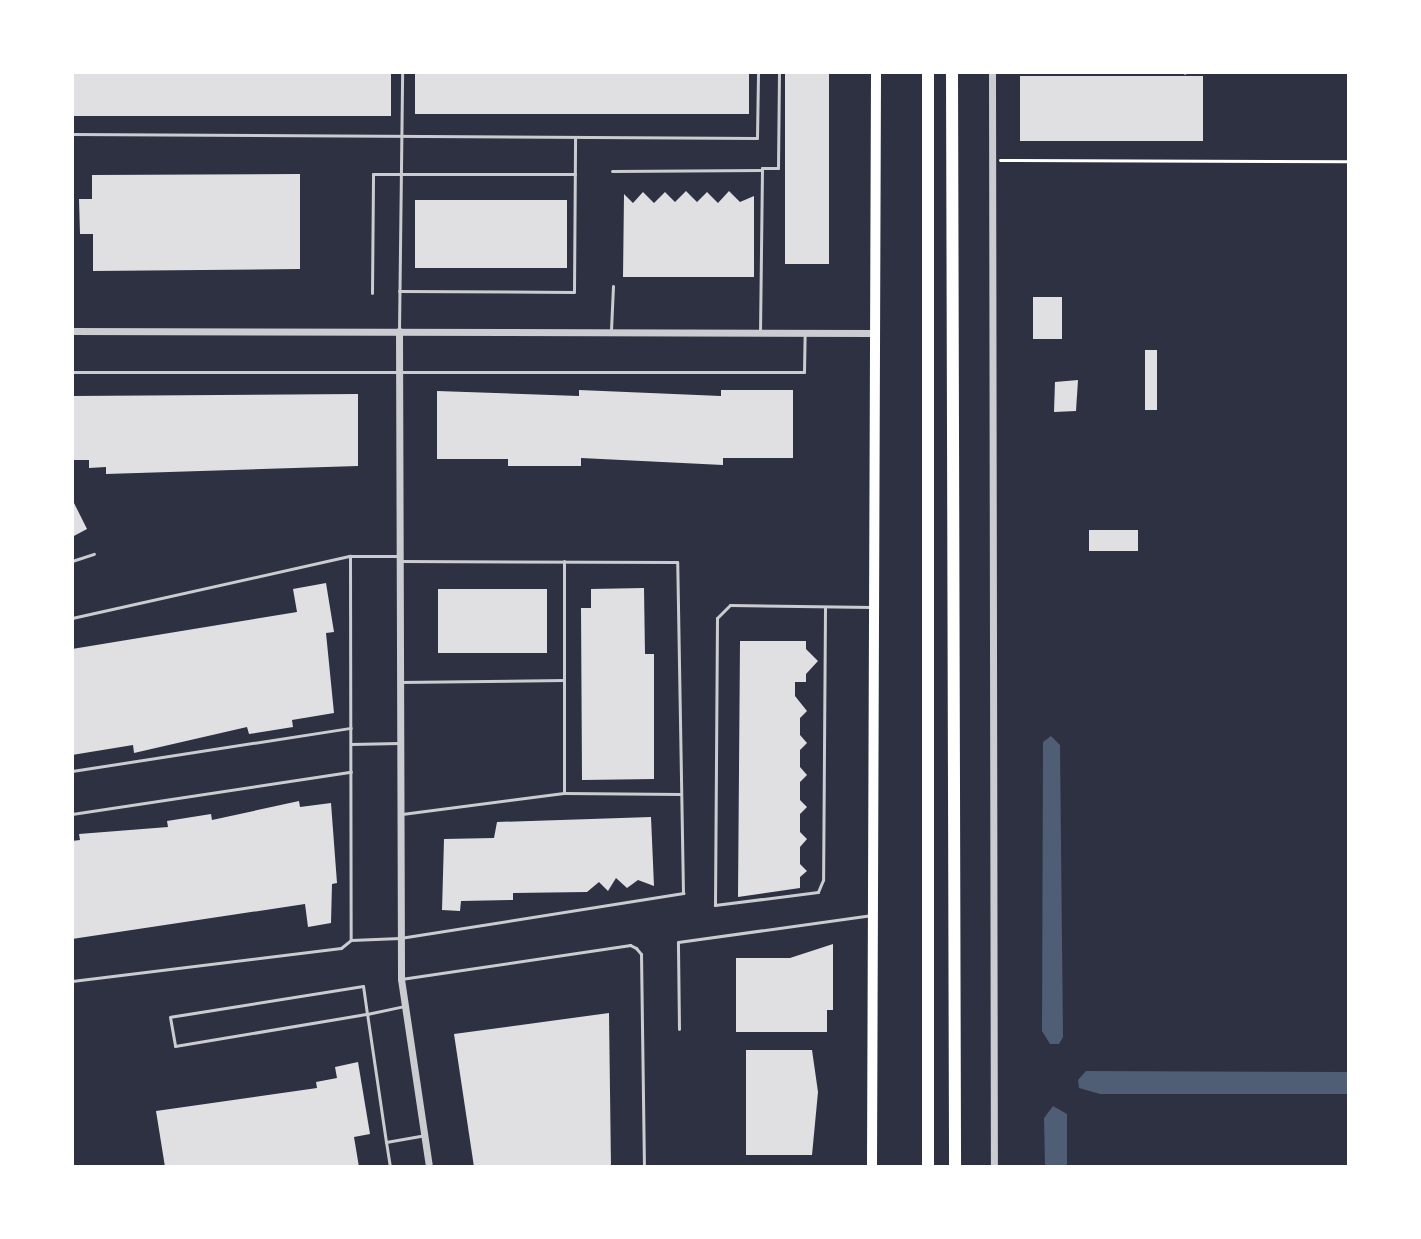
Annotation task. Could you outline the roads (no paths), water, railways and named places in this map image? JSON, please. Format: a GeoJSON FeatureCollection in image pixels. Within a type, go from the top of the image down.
{"type":"FeatureCollection","features":[{"type":"Feature","properties":{"kind":"highway"},"geometry":{"type":"LineString","coordinates":[[928,72],[928,1167]]}},
{"type":"Feature","properties":{"kind":"highway"},"geometry":{"type":"LineString","coordinates":[[952,72],[955,1167]]}},
{"type":"Feature","properties":{"kind":"main road"},"geometry":{"type":"LineString","coordinates":[[872,1167],[876,72]]}},
{"type":"Feature","properties":{"kind":"street"},"geometry":{"type":"LineString","coordinates":[[992,72],[994,1167]]}},
{"type":"Feature","properties":{"kind":"street"},"geometry":{"type":"LineString","coordinates":[[72,331],[874,333]]}},
{"type":"Feature","properties":{"kind":"street"},"geometry":{"type":"LineString","coordinates":[[399,331],[401,979],[429,1167]]}},
{"type":"Feature","properties":{"kind":"lane"},"geometry":{"type":"LineString","coordinates":[[399,331],[402,72]]}},
{"type":"Feature","properties":{"kind":"lane"},"geometry":{"type":"LineString","coordinates":[[72,134],[757,138],[758,72]]}},
{"type":"Feature","properties":{"kind":"lane"},"geometry":{"type":"LineString","coordinates":[[612,171],[778,168],[779,72]]}},
{"type":"Feature","properties":{"kind":"lane"},"geometry":{"type":"LineString","coordinates":[[399,291],[574,292],[575,137]]}},
{"type":"Feature","properties":{"kind":"lane"},"geometry":{"type":"LineString","coordinates":[[760,333],[762,170]]}},
{"type":"Feature","properties":{"kind":"lane"},"geometry":{"type":"LineString","coordinates":[[372,293],[373,174],[575,174]]}},
{"type":"Feature","properties":{"kind":"lane"},"geometry":{"type":"LineString","coordinates":[[611,332],[613,286]]}},
{"type":"Feature","properties":{"kind":"lane"},"geometry":{"type":"LineString","coordinates":[[72,372],[804,372],[805,333]]}},
{"type":"Feature","properties":{"kind":"lane"},"geometry":{"type":"LineString","coordinates":[[72,561],[94,554]]}},
{"type":"Feature","properties":{"kind":"lane"},"geometry":{"type":"LineString","coordinates":[[350,556],[351,940]]}},
{"type":"Feature","properties":{"kind":"lane"},"geometry":{"type":"LineString","coordinates":[[72,618],[350,556],[677,562],[683,893],[400,938],[351,940],[341,948],[73,979]]}},
{"type":"Feature","properties":{"kind":"lane"},"geometry":{"type":"LineString","coordinates":[[564,561],[564,793]]}},
{"type":"Feature","properties":{"kind":"lane"},"geometry":{"type":"LineString","coordinates":[[825,608],[823,880],[818,892],[715,905],[717,618],[730,605],[875,607]]}},
{"type":"Feature","properties":{"kind":"lane"},"geometry":{"type":"LineString","coordinates":[[399,682],[564,680]]}},
{"type":"Feature","properties":{"kind":"lane"},"geometry":{"type":"LineString","coordinates":[[72,771],[351,728]]}},
{"type":"Feature","properties":{"kind":"lane"},"geometry":{"type":"LineString","coordinates":[[351,744],[399,743]]}},
{"type":"Feature","properties":{"kind":"lane"},"geometry":{"type":"LineString","coordinates":[[72,814],[351,772]]}},
{"type":"Feature","properties":{"kind":"lane"},"geometry":{"type":"LineString","coordinates":[[399,814],[564,793],[681,794]]}},
{"type":"Feature","properties":{"kind":"lane"},"geometry":{"type":"LineString","coordinates":[[679,1029],[678,942],[875,915]]}},
{"type":"Feature","properties":{"kind":"lane"},"geometry":{"type":"LineString","coordinates":[[401,979],[630,945],[636,948],[641,954],[644,1167]]}},
{"type":"Feature","properties":{"kind":"lane"},"geometry":{"type":"LineString","coordinates":[[390,1167],[386,1142],[367,1014],[363,986],[170,1017],[175,1046],[367,1014],[405,1006]]}},
{"type":"Feature","properties":{"kind":"lane"},"geometry":{"type":"LineString","coordinates":[[386,1142],[424,1135]]}},
{"type":"Feature","properties":{"kind":"water"},"geometry":{"type":"Polygon","coordinates":[[[1051,736],[1060,745],[1063,1037],[1059,1044],[1050,1044],[1042,1031],[1043,742],[1051,736]]]}},
{"type":"Feature","properties":{"kind":"water"},"geometry":{"type":"Polygon","coordinates":[[[1086,1071],[1349,1072],[1349,1094],[1100,1094],[1079,1088],[1078,1080],[1086,1071]]]}},
{"type":"Feature","properties":{"kind":"water"},"geometry":{"type":"Polygon","coordinates":[[[1053,1106],[1067,1114],[1067,1167],[1045,1167],[1044,1118],[1053,1106]]]}}]}
